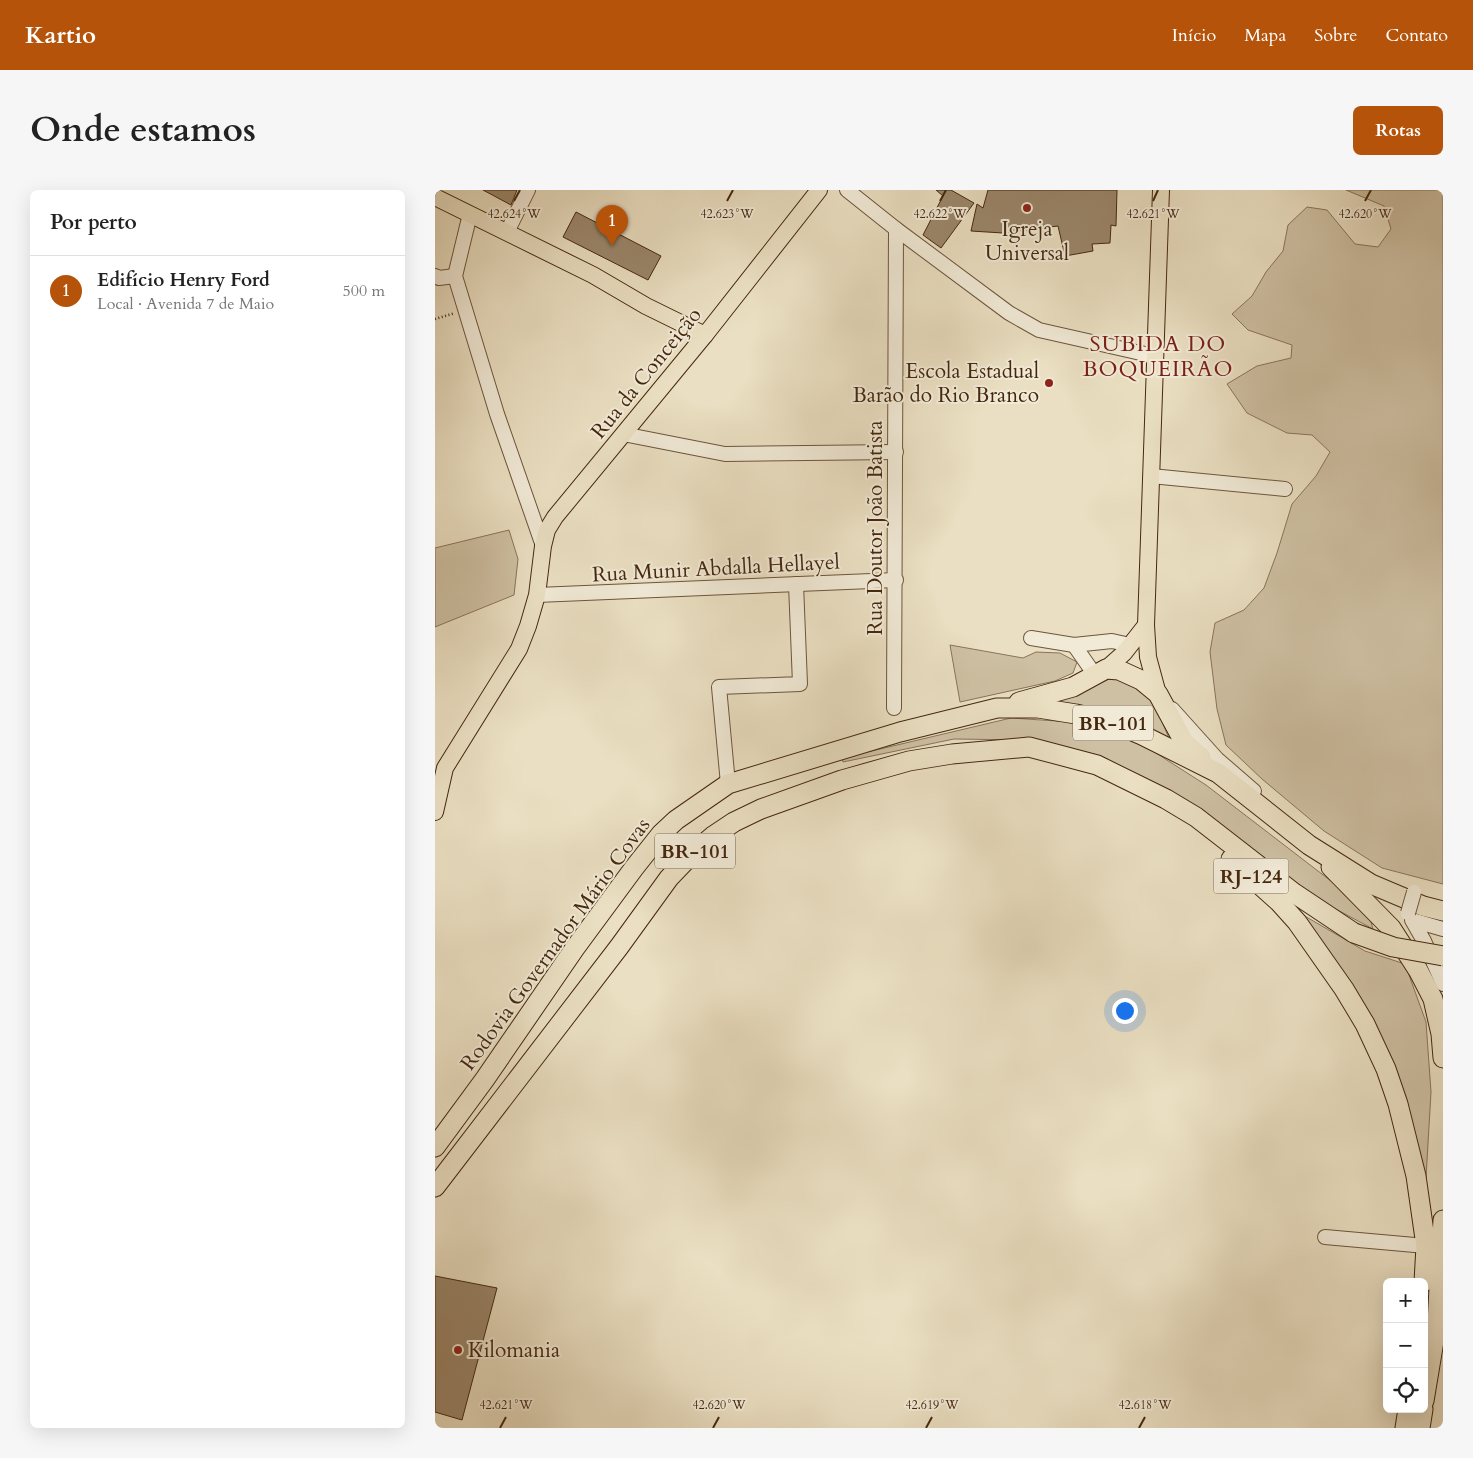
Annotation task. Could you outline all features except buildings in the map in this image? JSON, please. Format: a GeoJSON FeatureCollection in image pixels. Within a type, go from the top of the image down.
{"type":"FeatureCollection","features":[{"type":"Feature","properties":{"kind":"highway"},"geometry":{"type":"LineString","coordinates":[[997,708],[1073,687],[1100,672],[1119,670],[1141,680],[1158,694],[1184,742],[1218,773]]}},
{"type":"Feature","properties":{"kind":"highway","name":"Rodovia Governador Mário Covas"},"geometry":{"type":"LineString","coordinates":[[435,1147],[485,1079],[575,948],[634,868],[661,834],[692,808],[728,784],[892,735],[997,708],[1038,708],[1075,714],[1114,723],[1142,735],[1218,773],[1309,845],[1371,884],[1423,906],[1443,911]]}},
{"type":"Feature","properties":{"kind":"highway","name":"BR-101"},"geometry":{"type":"LineString","coordinates":[[435,1187],[619,947],[669,878],[693,853],[734,822],[761,809],[842,780],[909,761],[952,754],[1029,747],[1097,765],[1166,799],[1196,818],[1293,893],[1354,933],[1393,947],[1443,956]]}},
{"type":"Feature","properties":{"kind":"highway","name":"RJ-124"},"geometry":{"type":"LineString","coordinates":[[1136,784],[1244,870],[1279,902],[1297,922],[1344,988],[1365,1024],[1386,1069],[1398,1104],[1416,1176],[1426,1246],[1424,1278]]}},
{"type":"Feature","properties":{"kind":"highway","name":"RJ-124"},"geometry":{"type":"LineString","coordinates":[[1309,845],[1391,928],[1418,970],[1433,999],[1441,1034],[1443,1058]]}},
{"type":"Feature","properties":{"kind":"highway"},"geometry":{"type":"LineString","coordinates":[[435,1133],[575,948]]}},
{"type":"Feature","properties":{"kind":"highway"},"geometry":{"type":"LineString","coordinates":[[1428,1385],[1441,1328],[1443,1220]]}},
{"type":"Feature","properties":{"kind":"highway"},"geometry":{"type":"LineString","coordinates":[[1405,1428],[1407,1413]]}},
{"type":"Feature","properties":{"kind":"highway"},"geometry":{"type":"LineString","coordinates":[[1420,1428],[1422,1413]]}},
{"type":"Feature","properties":{"kind":"main road","name":"Rua da Conceição"},"geometry":{"type":"LineString","coordinates":[[435,812],[445,768],[519,649],[537,596],[543,546],[547,530],[555,517],[705,335],[819,190]]}},
{"type":"Feature","properties":{"kind":"main road"},"geometry":{"type":"LineString","coordinates":[[1158,694],[1148,657],[1147,625],[1161,190]]}},
{"type":"Feature","properties":{"kind":"main road"},"geometry":{"type":"LineString","coordinates":[[435,197],[593,275],[646,306],[705,335]]}},
{"type":"Feature","properties":{"kind":"main road"},"geometry":{"type":"LineString","coordinates":[[1100,672],[1124,653],[1147,625]]}},
{"type":"Feature","properties":{"kind":"street"},"geometry":{"type":"LineString","coordinates":[[507,232],[528,190]]}},
{"type":"Feature","properties":{"kind":"street"},"geometry":{"type":"LineString","coordinates":[[847,190],[896,229],[1009,312],[1039,330],[1155,356]]}},
{"type":"Feature","properties":{"kind":"street"},"geometry":{"type":"LineString","coordinates":[[470,214],[455,276],[497,414],[543,546]]}},
{"type":"Feature","properties":{"kind":"street","name":"Rua Doutor João Batista"},"geometry":{"type":"LineString","coordinates":[[894,708],[896,229]]}},
{"type":"Feature","properties":{"kind":"street"},"geometry":{"type":"LineString","coordinates":[[435,276],[439,278],[455,276]]}},
{"type":"Feature","properties":{"kind":"street"},"geometry":{"type":"LineString","coordinates":[[623,434],[725,454],[896,452]]}},
{"type":"Feature","properties":{"kind":"street"},"geometry":{"type":"LineString","coordinates":[[1151,476],[1285,489]]}},
{"type":"Feature","properties":{"kind":"street"},"geometry":{"type":"LineString","coordinates":[[530,509],[542,519],[555,517]]}},
{"type":"Feature","properties":{"kind":"street","name":"Rua Munir Abdalla Hellayel"},"geometry":{"type":"LineString","coordinates":[[537,596],[895,580]]}},
{"type":"Feature","properties":{"kind":"street"},"geometry":{"type":"LineString","coordinates":[[728,784],[719,687],[800,684],[795,584]]}},
{"type":"Feature","properties":{"kind":"street"},"geometry":{"type":"LineString","coordinates":[[1031,638],[1075,645],[1112,641],[1130,645]]}},
{"type":"Feature","properties":{"kind":"street"},"geometry":{"type":"LineString","coordinates":[[1075,645],[1100,672]]}},
{"type":"Feature","properties":{"kind":"street"},"geometry":{"type":"LineString","coordinates":[[1158,694],[1217,759],[1297,827],[1380,880],[1414,892],[1408,913],[1443,928]]}},
{"type":"Feature","properties":{"kind":"street"},"geometry":{"type":"LineString","coordinates":[[1443,928],[1412,920],[1424,941],[1443,984]]}},
{"type":"Feature","properties":{"kind":"street"},"geometry":{"type":"LineString","coordinates":[[1325,1237],[1426,1246]]}},
{"type":"Feature","properties":{"kind":"path"},"geometry":{"type":"LineString","coordinates":[[435,319],[466,310]]}},
{"type":"Feature","properties":{"kind":"shaded area"},"geometry":{"type":"Polygon","coordinates":[[[1346,190],[1443,190],[1443,884],[1382,868],[1324,831],[1262,779],[1226,745],[1217,709],[1210,652],[1215,623],[1244,610],[1264,588],[1292,504],[1316,476],[1330,452],[1312,435],[1287,433],[1247,413],[1227,384],[1257,366],[1291,358],[1292,345],[1248,330],[1232,314],[1252,296],[1266,272],[1283,251],[1288,225],[1307,207],[1327,210],[1355,244],[1378,247],[1391,229],[1384,206],[1346,190]]]}},
{"type":"Feature","properties":{"kind":"shaded area"},"geometry":{"type":"Polygon","coordinates":[[[509,530],[518,559],[514,595],[435,627],[435,548],[509,530]]]}},
{"type":"Feature","properties":{"kind":"shaded area"},"geometry":{"type":"Polygon","coordinates":[[[950,645],[1023,658],[1036,652],[1060,653],[1077,662],[1073,673],[1055,681],[960,702],[950,645]]]}},
{"type":"Feature","properties":{"kind":"shaded area"},"geometry":{"type":"Polygon","coordinates":[[[1124,677],[1153,700],[1171,743],[1144,728],[1095,708],[1051,701],[1083,691],[1109,679],[1124,677]]]}},
{"type":"Feature","properties":{"kind":"shaded area"},"geometry":{"type":"Polygon","coordinates":[[[1011,718],[1087,723],[1145,746],[1206,785],[1331,881],[1370,918],[1373,929],[1317,899],[1173,798],[1029,740],[954,739],[843,762],[842,758],[1011,718]]]}},
{"type":"Feature","properties":{"kind":"shaded area"},"geometry":{"type":"Polygon","coordinates":[[[1303,915],[1365,951],[1405,964],[1426,1022],[1431,1092],[1425,1195],[1398,1088],[1303,915]]]}},
{"type":"Feature","properties":{"kind":"place","name":"Igreja Universal"},"geometry":{"type":"Point","coordinates":[1027,208]}},
{"type":"Feature","properties":{"kind":"place","name":"Edifício Henry Ford"},"geometry":{"type":"Point","coordinates":[612,246]}},
{"type":"Feature","properties":{"kind":"place","name":"Escola Estadual Barão do Rio Branco"},"geometry":{"type":"Point","coordinates":[1049,383]}},
{"type":"Feature","properties":{"kind":"place","name":"Kilomania"},"geometry":{"type":"Point","coordinates":[458,1350]}},
{"type":"Feature","properties":{"kind":"district","name":"SUBIDA DO BOQUEIRÃO"},"geometry":{"type":"Point","coordinates":[1158,356]}}]}
